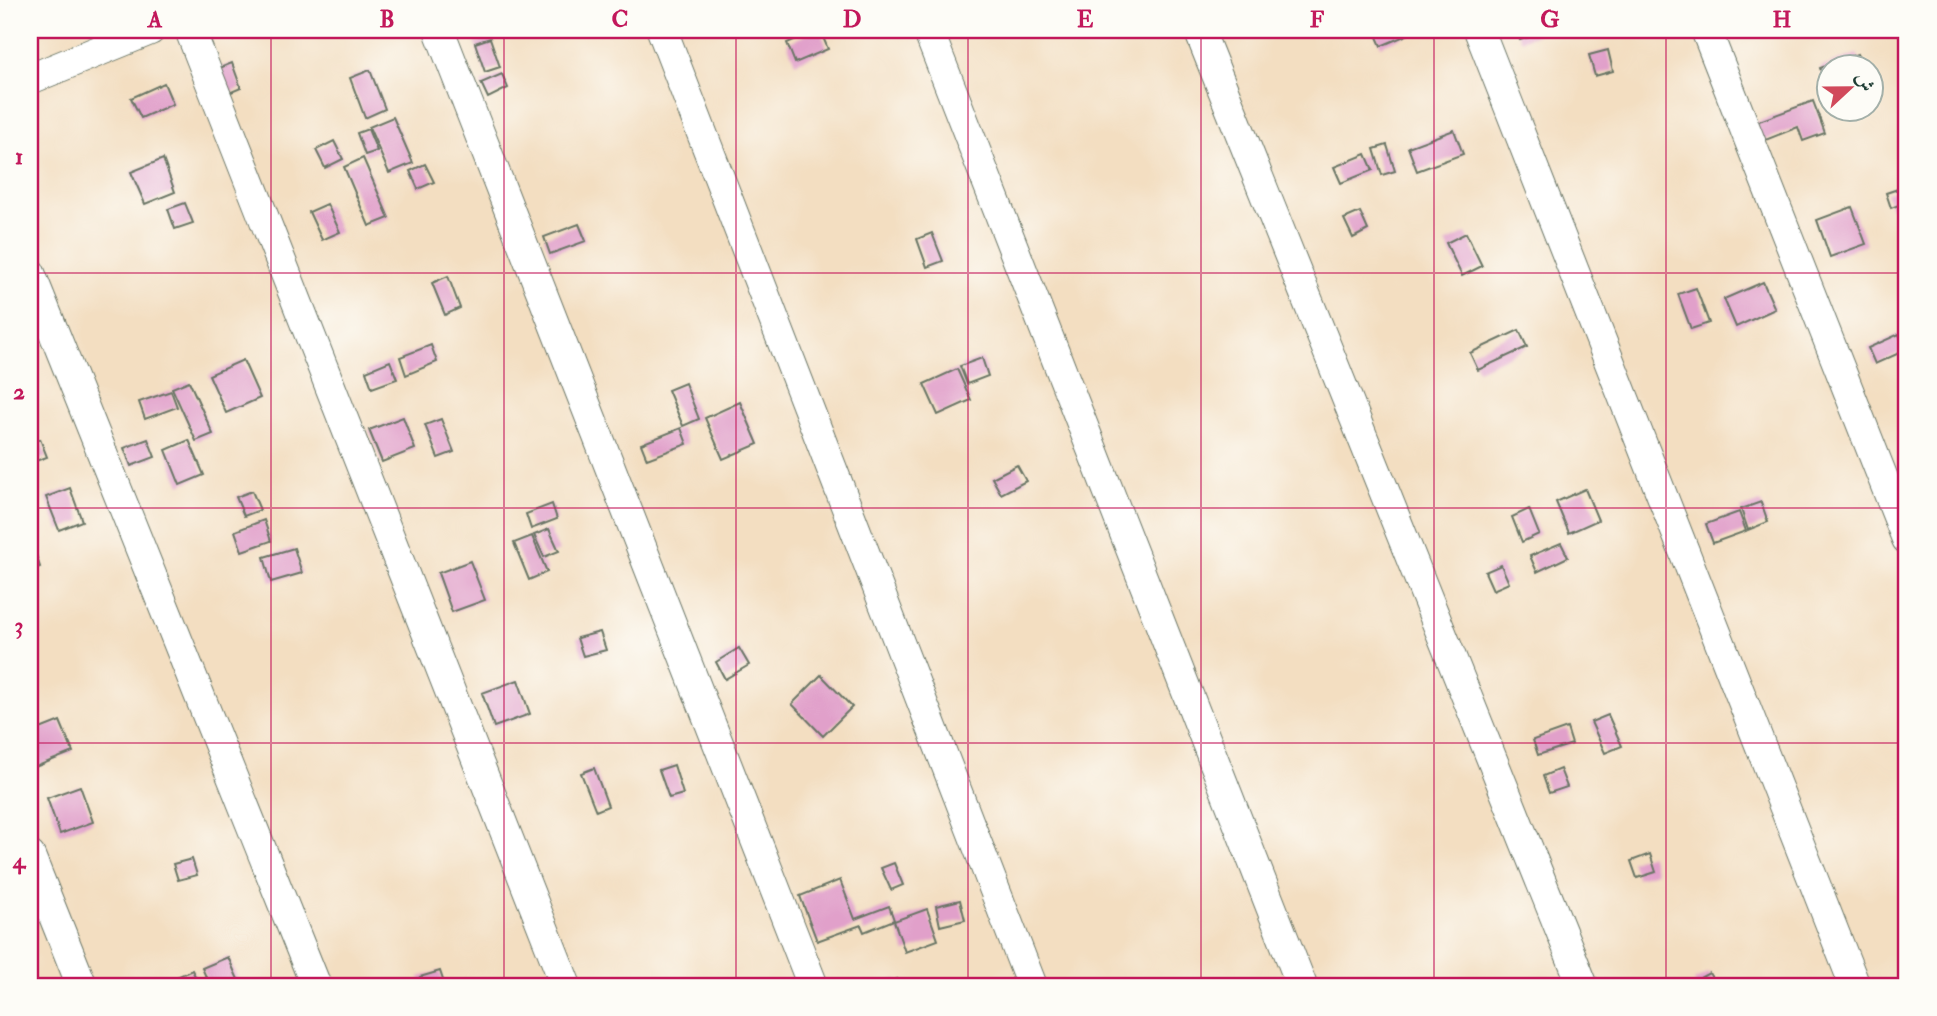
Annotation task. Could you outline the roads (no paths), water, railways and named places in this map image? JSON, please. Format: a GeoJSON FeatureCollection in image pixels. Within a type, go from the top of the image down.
{"type":"FeatureCollection","features":[{"type":"Feature","properties":{"kind":"street"},"geometry":{"type":"LineString","coordinates":[[30,79],[150,30]]}},
{"type":"Feature","properties":{"kind":"street"},"geometry":{"type":"LineString","coordinates":[[190,30],[566,986]]}},
{"type":"Feature","properties":{"kind":"street"},"geometry":{"type":"LineString","coordinates":[[439,30],[813,986]]}},
{"type":"Feature","properties":{"kind":"street"},"geometry":{"type":"LineString","coordinates":[[662,30],[1032,986]]}},
{"type":"Feature","properties":{"kind":"street"},"geometry":{"type":"LineString","coordinates":[[928,30],[1302,986]]}},
{"type":"Feature","properties":{"kind":"street"},"geometry":{"type":"LineString","coordinates":[[1199,30],[1583,986]]}},
{"type":"Feature","properties":{"kind":"street"},"geometry":{"type":"LineString","coordinates":[[1479,30],[1855,986]]}},
{"type":"Feature","properties":{"kind":"street"},"geometry":{"type":"LineString","coordinates":[[1706,30],[1907,539]]}},
{"type":"Feature","properties":{"kind":"street"},"geometry":{"type":"LineString","coordinates":[[30,273],[316,986]]}},
{"type":"Feature","properties":{"kind":"street"},"geometry":{"type":"LineString","coordinates":[[30,856],[82,986]]}}]}
